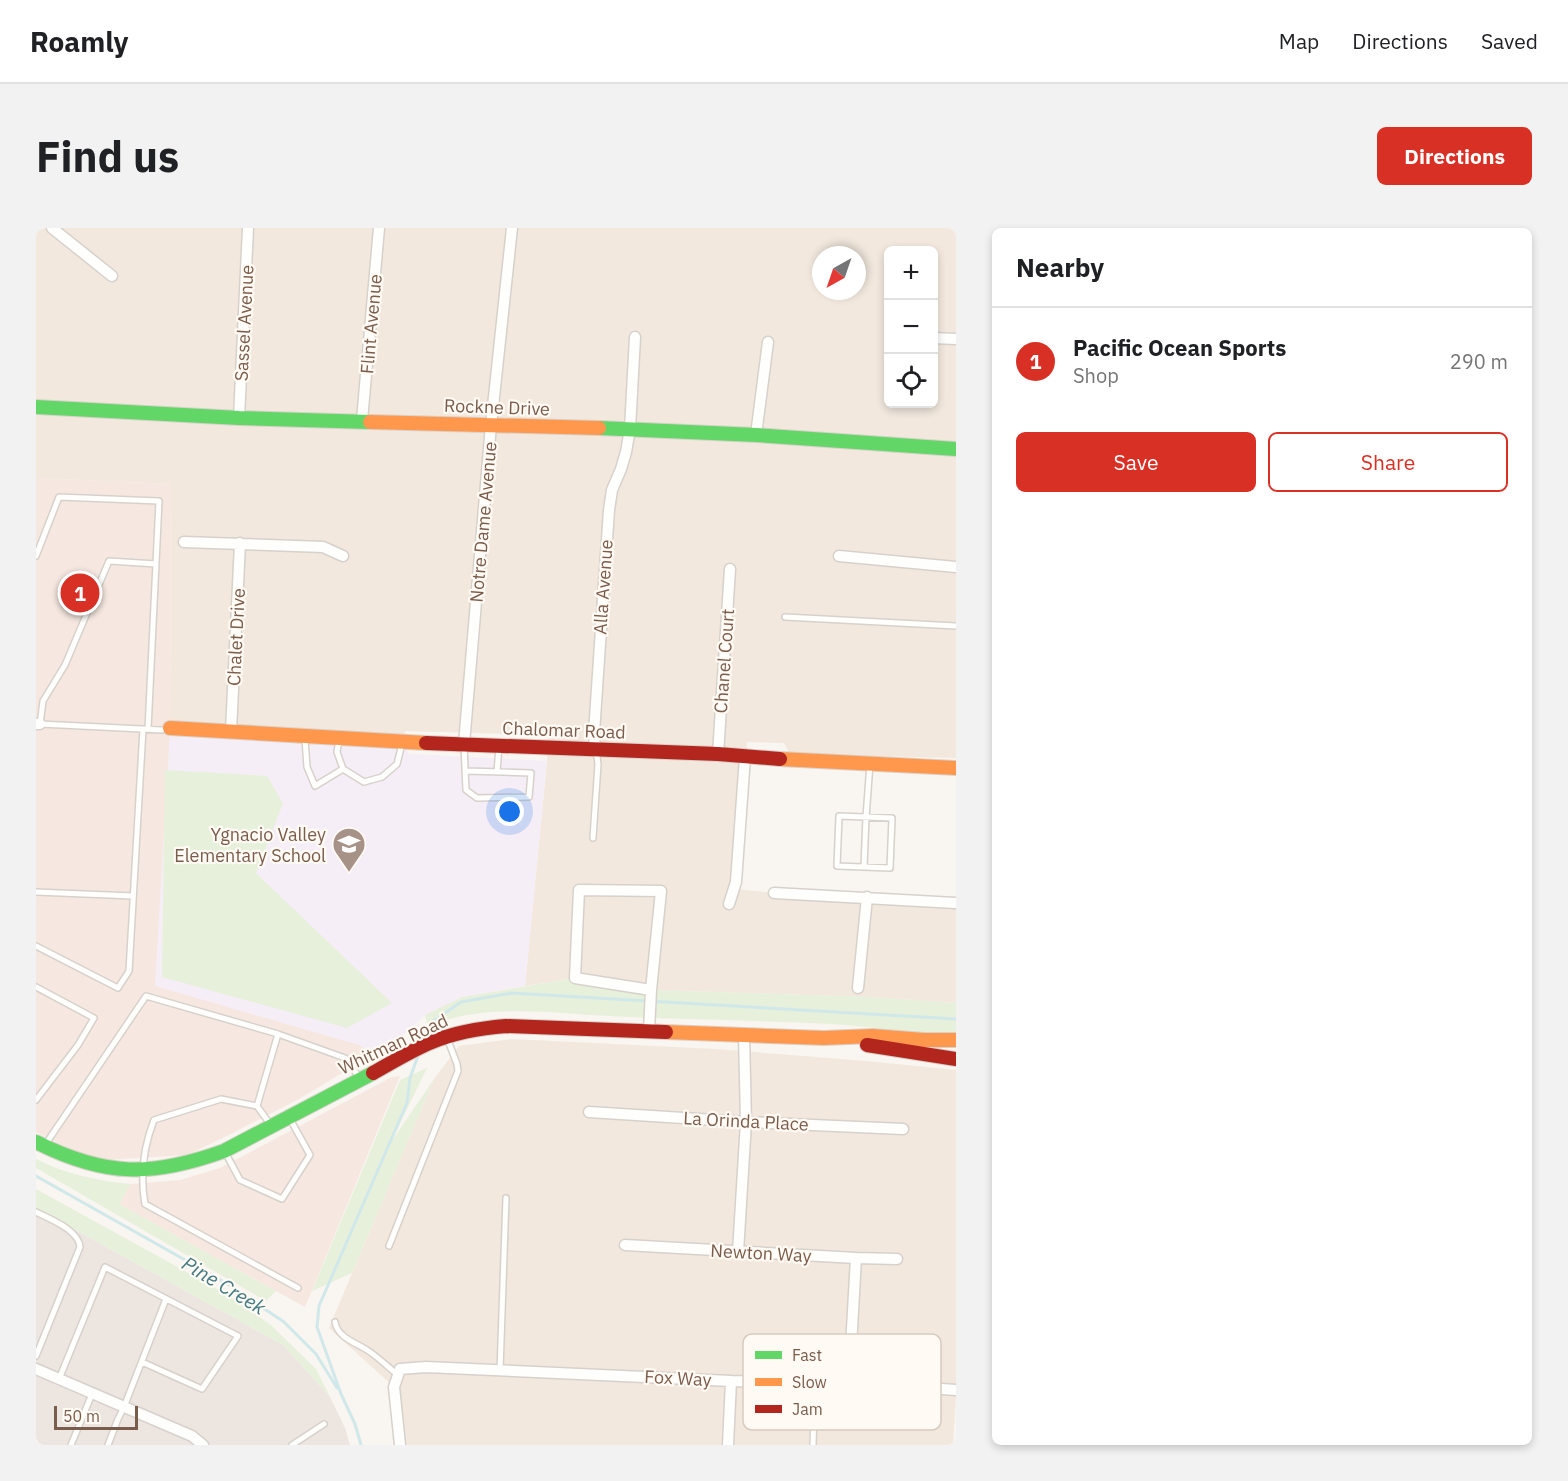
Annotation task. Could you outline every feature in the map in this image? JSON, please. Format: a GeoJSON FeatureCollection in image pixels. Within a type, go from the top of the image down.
{"type":"FeatureCollection","features":[{"type":"Feature","properties":{"kind":"street"},"geometry":{"type":"LineString","coordinates":[[52,228],[112,276]]}},
{"type":"Feature","properties":{"kind":"street","name":"Sassel Avenue"},"geometry":{"type":"LineString","coordinates":[[239,417],[248,228]]}},
{"type":"Feature","properties":{"kind":"street","name":"Flint Avenue"},"geometry":{"type":"LineString","coordinates":[[362,420],[379,228]]}},
{"type":"Feature","properties":{"kind":"street","name":"Notre Dame Avenue"},"geometry":{"type":"LineString","coordinates":[[464,744],[490,426],[512,228]]}},
{"type":"Feature","properties":{"kind":"street","name":"Alla Avenue"},"geometry":{"type":"LineString","coordinates":[[595,748],[594,733],[609,510],[612,490],[621,469],[630,429],[635,337]]}},
{"type":"Feature","properties":{"kind":"street"},"geometry":{"type":"LineString","coordinates":[[938,338],[956,339]]}},
{"type":"Feature","properties":{"kind":"street"},"geometry":{"type":"LineString","coordinates":[[756,435],[768,342]]}},
{"type":"Feature","properties":{"kind":"street","name":"Rockne Drive"},"geometry":{"type":"LineString","coordinates":[[36,407],[239,417],[630,429],[956,449]]}},
{"type":"Feature","properties":{"kind":"street"},"geometry":{"type":"LineString","coordinates":[[184,542],[323,547],[343,556]]}},
{"type":"Feature","properties":{"kind":"street","name":"Chalet Drive"},"geometry":{"type":"LineString","coordinates":[[231,731],[240,543]]}},
{"type":"Feature","properties":{"kind":"street"},"geometry":{"type":"LineString","coordinates":[[839,556],[956,567]]}},
{"type":"Feature","properties":{"kind":"street","name":"Chanel Court"},"geometry":{"type":"LineString","coordinates":[[718,754],[730,569]]}},
{"type":"Feature","properties":{"kind":"street","name":"Chalomar Road"},"geometry":{"type":"LineString","coordinates":[[166,729],[403,742],[718,754],[956,768]]}},
{"type":"Feature","properties":{"kind":"street"},"geometry":{"type":"LineString","coordinates":[[729,904],[736,882],[745,757]]}},
{"type":"Feature","properties":{"kind":"street"},"geometry":{"type":"LineString","coordinates":[[649,1024],[661,891],[579,890],[575,978],[651,990]]}},
{"type":"Feature","properties":{"kind":"street"},"geometry":{"type":"LineString","coordinates":[[774,893],[956,903]]}},
{"type":"Feature","properties":{"kind":"street"},"geometry":{"type":"LineString","coordinates":[[858,988],[867,897]]}},
{"type":"Feature","properties":{"kind":"street","name":"Whitman Road"},"geometry":{"type":"LineString","coordinates":[[40,1145],[85,1164],[114,1170],[179,1166],[224,1151],[430,1042],[465,1031],[506,1026],[649,1024],[744,1035],[824,1038],[873,1036],[956,1040]]}},
{"type":"Feature","properties":{"kind":"street"},"geometry":{"type":"LineString","coordinates":[[738,1252],[746,1122],[744,1035]]}},
{"type":"Feature","properties":{"kind":"street","name":"Whitman Road"},"geometry":{"type":"LineString","coordinates":[[824,1038],[956,1059]]}},
{"type":"Feature","properties":{"kind":"street","name":"Whitman Road"},"geometry":{"type":"LineString","coordinates":[[942,1056],[956,1052]]}},
{"type":"Feature","properties":{"kind":"street","name":"La Orinda Place"},"geometry":{"type":"LineString","coordinates":[[589,1112],[903,1129]]}},
{"type":"Feature","properties":{"kind":"street","name":"Newton Way"},"geometry":{"type":"LineString","coordinates":[[625,1245],[856,1258],[897,1258]]}},
{"type":"Feature","properties":{"kind":"street"},"geometry":{"type":"LineString","coordinates":[[852,1334],[856,1258]]}},
{"type":"Feature","properties":{"kind":"street","name":"Fox Way"},"geometry":{"type":"LineString","coordinates":[[399,1372],[426,1367],[743,1381]]}},
{"type":"Feature","properties":{"kind":"street"},"geometry":{"type":"LineString","coordinates":[[36,1369],[192,1436],[203,1445]]}},
{"type":"Feature","properties":{"kind":"street"},"geometry":{"type":"LineString","coordinates":[[399,1372],[394,1387],[400,1445]]}},
{"type":"Feature","properties":{"kind":"street"},"geometry":{"type":"LineString","coordinates":[[728,1445],[732,1381]]}},
{"type":"Feature","properties":{"kind":"street","name":"Fox Way"},"geometry":{"type":"LineString","coordinates":[[941,1389],[956,1390]]}},
{"type":"Feature","properties":{"kind":"lane"},"geometry":{"type":"LineString","coordinates":[[36,556],[59,497],[159,501],[129,971],[118,988],[36,946]]}},
{"type":"Feature","properties":{"kind":"lane"},"geometry":{"type":"LineString","coordinates":[[156,564],[109,561],[65,664],[43,701],[38,724],[166,729]]}},
{"type":"Feature","properties":{"kind":"lane"},"geometry":{"type":"LineString","coordinates":[[785,616],[956,626]]}},
{"type":"Feature","properties":{"kind":"lane"},"geometry":{"type":"LineString","coordinates":[[304,736],[306,767],[315,786],[343,769]]}},
{"type":"Feature","properties":{"kind":"lane"},"geometry":{"type":"LineString","coordinates":[[339,739],[337,752],[343,769],[364,782],[382,777],[397,764],[403,742]]}},
{"type":"Feature","properties":{"kind":"lane"},"geometry":{"type":"LineString","coordinates":[[464,744],[466,790],[477,798],[529,797],[531,773],[466,771]]}},
{"type":"Feature","properties":{"kind":"lane"},"geometry":{"type":"LineString","coordinates":[[497,772],[500,745]]}},
{"type":"Feature","properties":{"kind":"lane"},"geometry":{"type":"LineString","coordinates":[[593,838],[598,764],[595,748]]}},
{"type":"Feature","properties":{"kind":"lane"},"geometry":{"type":"LineString","coordinates":[[864,867],[870,764]]}},
{"type":"Feature","properties":{"kind":"lane"},"geometry":{"type":"LineString","coordinates":[[839,816],[866,817],[892,818],[890,868],[837,866],[839,816]]}},
{"type":"Feature","properties":{"kind":"lane"},"geometry":{"type":"LineString","coordinates":[[36,892],[133,896]]}},
{"type":"Feature","properties":{"kind":"lane"},"geometry":{"type":"LineString","coordinates":[[36,987],[94,1018],[78,1045],[36,1100]]}},
{"type":"Feature","properties":{"kind":"lane"},"geometry":{"type":"LineString","coordinates":[[40,1145],[146,996],[278,1034],[345,1059],[361,1078]]}},
{"type":"Feature","properties":{"kind":"lane"},"geometry":{"type":"LineString","coordinates":[[257,1106],[278,1034]]}},
{"type":"Feature","properties":{"kind":"lane"},"geometry":{"type":"LineString","coordinates":[[389,1246],[458,1071],[447,1036]]}},
{"type":"Feature","properties":{"kind":"lane"},"geometry":{"type":"LineString","coordinates":[[271,1126],[257,1106],[221,1099],[154,1120],[147,1138],[142,1187],[145,1204],[298,1288]]}},
{"type":"Feature","properties":{"kind":"lane"},"geometry":{"type":"LineString","coordinates":[[224,1151],[240,1180],[282,1199],[310,1155],[289,1117]]}},
{"type":"Feature","properties":{"kind":"lane"},"geometry":{"type":"LineString","coordinates":[[500,1370],[506,1198]]}},
{"type":"Feature","properties":{"kind":"lane"},"geometry":{"type":"LineString","coordinates":[[36,1212],[50,1218],[77,1236],[81,1247],[36,1356]]}},
{"type":"Feature","properties":{"kind":"lane"},"geometry":{"type":"LineString","coordinates":[[59,1379],[105,1268],[238,1336],[202,1389],[142,1362]]}},
{"type":"Feature","properties":{"kind":"lane"},"geometry":{"type":"LineString","coordinates":[[108,1445],[166,1299]]}},
{"type":"Feature","properties":{"kind":"lane"},"geometry":{"type":"LineString","coordinates":[[335,1322],[336,1327],[348,1339],[399,1372]]}},
{"type":"Feature","properties":{"kind":"lane"},"geometry":{"type":"LineString","coordinates":[[71,1445],[93,1393]]}},
{"type":"Feature","properties":{"kind":"lane"},"geometry":{"type":"LineString","coordinates":[[292,1445],[324,1424]]}},
{"type":"Feature","properties":{"kind":"lane"},"geometry":{"type":"LineString","coordinates":[[813,1445],[814,1430]]}},
{"type":"Feature","properties":{"kind":"shaded area"},"geometry":{"type":"Polygon","coordinates":[[[36,228],[956,228],[956,758],[790,754],[784,743],[747,742],[735,889],[867,897],[956,897],[956,1003],[872,997],[651,990],[575,978],[525,986],[548,735],[405,731],[403,742],[170,728],[171,484],[36,478],[36,228]]]}},
{"type":"Feature","properties":{"kind":"shaded area"},"geometry":{"type":"Polygon","coordinates":[[[36,478],[171,484],[170,728],[359,1045],[374,1054],[299,1099],[187,1155],[105,1160],[75,1151],[36,1132],[36,478]]]}},
{"type":"Feature","properties":{"kind":"shaded area","name":"Ygnacio Valley Elementary School"},"geometry":{"type":"Polygon","coordinates":[[[170,728],[403,742],[409,754],[547,761],[525,986],[462,997],[425,1015],[409,1031],[374,1054],[359,1045],[155,986],[170,728]]]}},
{"type":"Feature","properties":{"kind":"shaded area"},"geometry":{"type":"Polygon","coordinates":[[[512,1039],[716,1049],[956,1070],[956,1397],[953,1445],[400,1445],[394,1387],[329,1328],[434,1079],[459,1046],[512,1039]]]}},
{"type":"Feature","properties":{"kind":"shaded area"},"geometry":{"type":"Polygon","coordinates":[[[400,1076],[305,1307],[119,1204],[131,1184],[180,1180],[220,1168],[392,1077],[400,1076]]]}},
{"type":"Feature","properties":{"kind":"shaded area"},"geometry":{"type":"Polygon","coordinates":[[[36,1208],[283,1345],[330,1397],[345,1428],[350,1445],[36,1445],[36,1208]]]}},
{"type":"Feature","properties":{"kind":"green space"},"geometry":{"type":"Polygon","coordinates":[[[165,770],[267,776],[283,803],[256,873],[392,1003],[347,1028],[162,977],[165,770]]]}},
{"type":"Feature","properties":{"kind":"green space"},"geometry":{"type":"Polygon","coordinates":[[[575,978],[651,990],[872,997],[956,1003],[956,1035],[833,1024],[517,1011],[472,1014],[428,1026],[425,1015],[462,997],[575,978]]]}},
{"type":"Feature","properties":{"kind":"green space"},"geometry":{"type":"Polygon","coordinates":[[[427,1068],[391,1142],[434,1079],[352,1273],[312,1291],[400,1080],[427,1068]]]}},
{"type":"Feature","properties":{"kind":"green space"},"geometry":{"type":"Polygon","coordinates":[[[36,1159],[82,1176],[131,1184],[119,1204],[276,1291],[266,1301],[36,1168],[36,1159]]]}},
{"type":"Feature","properties":{"kind":"green space"},"geometry":{"type":"Polygon","coordinates":[[[36,1189],[223,1292],[271,1325],[316,1369],[330,1397],[283,1345],[36,1208],[36,1189]]]}},
{"type":"Feature","properties":{"kind":"waterway"},"geometry":{"type":"LineString","coordinates":[[425,1039],[432,1022],[461,1002],[511,993],[956,1019]]}},
{"type":"Feature","properties":{"kind":"waterway"},"geometry":{"type":"LineString","coordinates":[[341,1394],[317,1327],[319,1306],[407,1103],[410,1078],[418,1056]]}},
{"type":"Feature","properties":{"kind":"waterway","name":"Pine Creek"},"geometry":{"type":"LineString","coordinates":[[36,1176],[226,1283],[284,1322],[316,1354],[337,1388]]}},
{"type":"Feature","properties":{"kind":"waterway","name":"Pine Creek"},"geometry":{"type":"LineString","coordinates":[[341,1394],[355,1424],[361,1445]]}},
{"type":"Feature","properties":{"kind":"traffic: fast"},"geometry":{"type":"LineString","coordinates":[[36,407],[239,418],[370,422]]}},
{"type":"Feature","properties":{"kind":"traffic: fast"},"geometry":{"type":"LineString","coordinates":[[599,428],[756,435],[956,449]]}},
{"type":"Feature","properties":{"kind":"traffic: fast"},"geometry":{"type":"LineString","coordinates":[[36,1142],[61,1154],[107,1167],[151,1169],[174,1165],[224,1151],[373,1073]]}},
{"type":"Feature","properties":{"kind":"traffic: slow"},"geometry":{"type":"LineString","coordinates":[[370,422],[599,428]]}},
{"type":"Feature","properties":{"kind":"traffic: slow"},"geometry":{"type":"LineString","coordinates":[[170,728],[426,743]]}},
{"type":"Feature","properties":{"kind":"traffic: slow"},"geometry":{"type":"LineString","coordinates":[[780,759],[956,768]]}},
{"type":"Feature","properties":{"kind":"traffic: slow"},"geometry":{"type":"LineString","coordinates":[[666,1032],[956,1040]]}},
{"type":"Feature","properties":{"kind":"traffic: jam"},"geometry":{"type":"LineString","coordinates":[[426,743],[718,754],[780,759]]}},
{"type":"Feature","properties":{"kind":"traffic: jam"},"geometry":{"type":"LineString","coordinates":[[373,1073],[432,1042],[459,1033],[487,1028],[506,1026],[666,1032]]}},
{"type":"Feature","properties":{"kind":"traffic: jam"},"geometry":{"type":"LineString","coordinates":[[867,1045],[956,1059]]}},
{"type":"Feature","properties":{"kind":"place","name":"Pacific Ocean Sports"},"geometry":{"type":"Point","coordinates":[80,593]}},
{"type":"Feature","properties":{"kind":"place","name":"Ygnacio Valley Elementary School"},"geometry":{"type":"Point","coordinates":[349,873]}}]}
